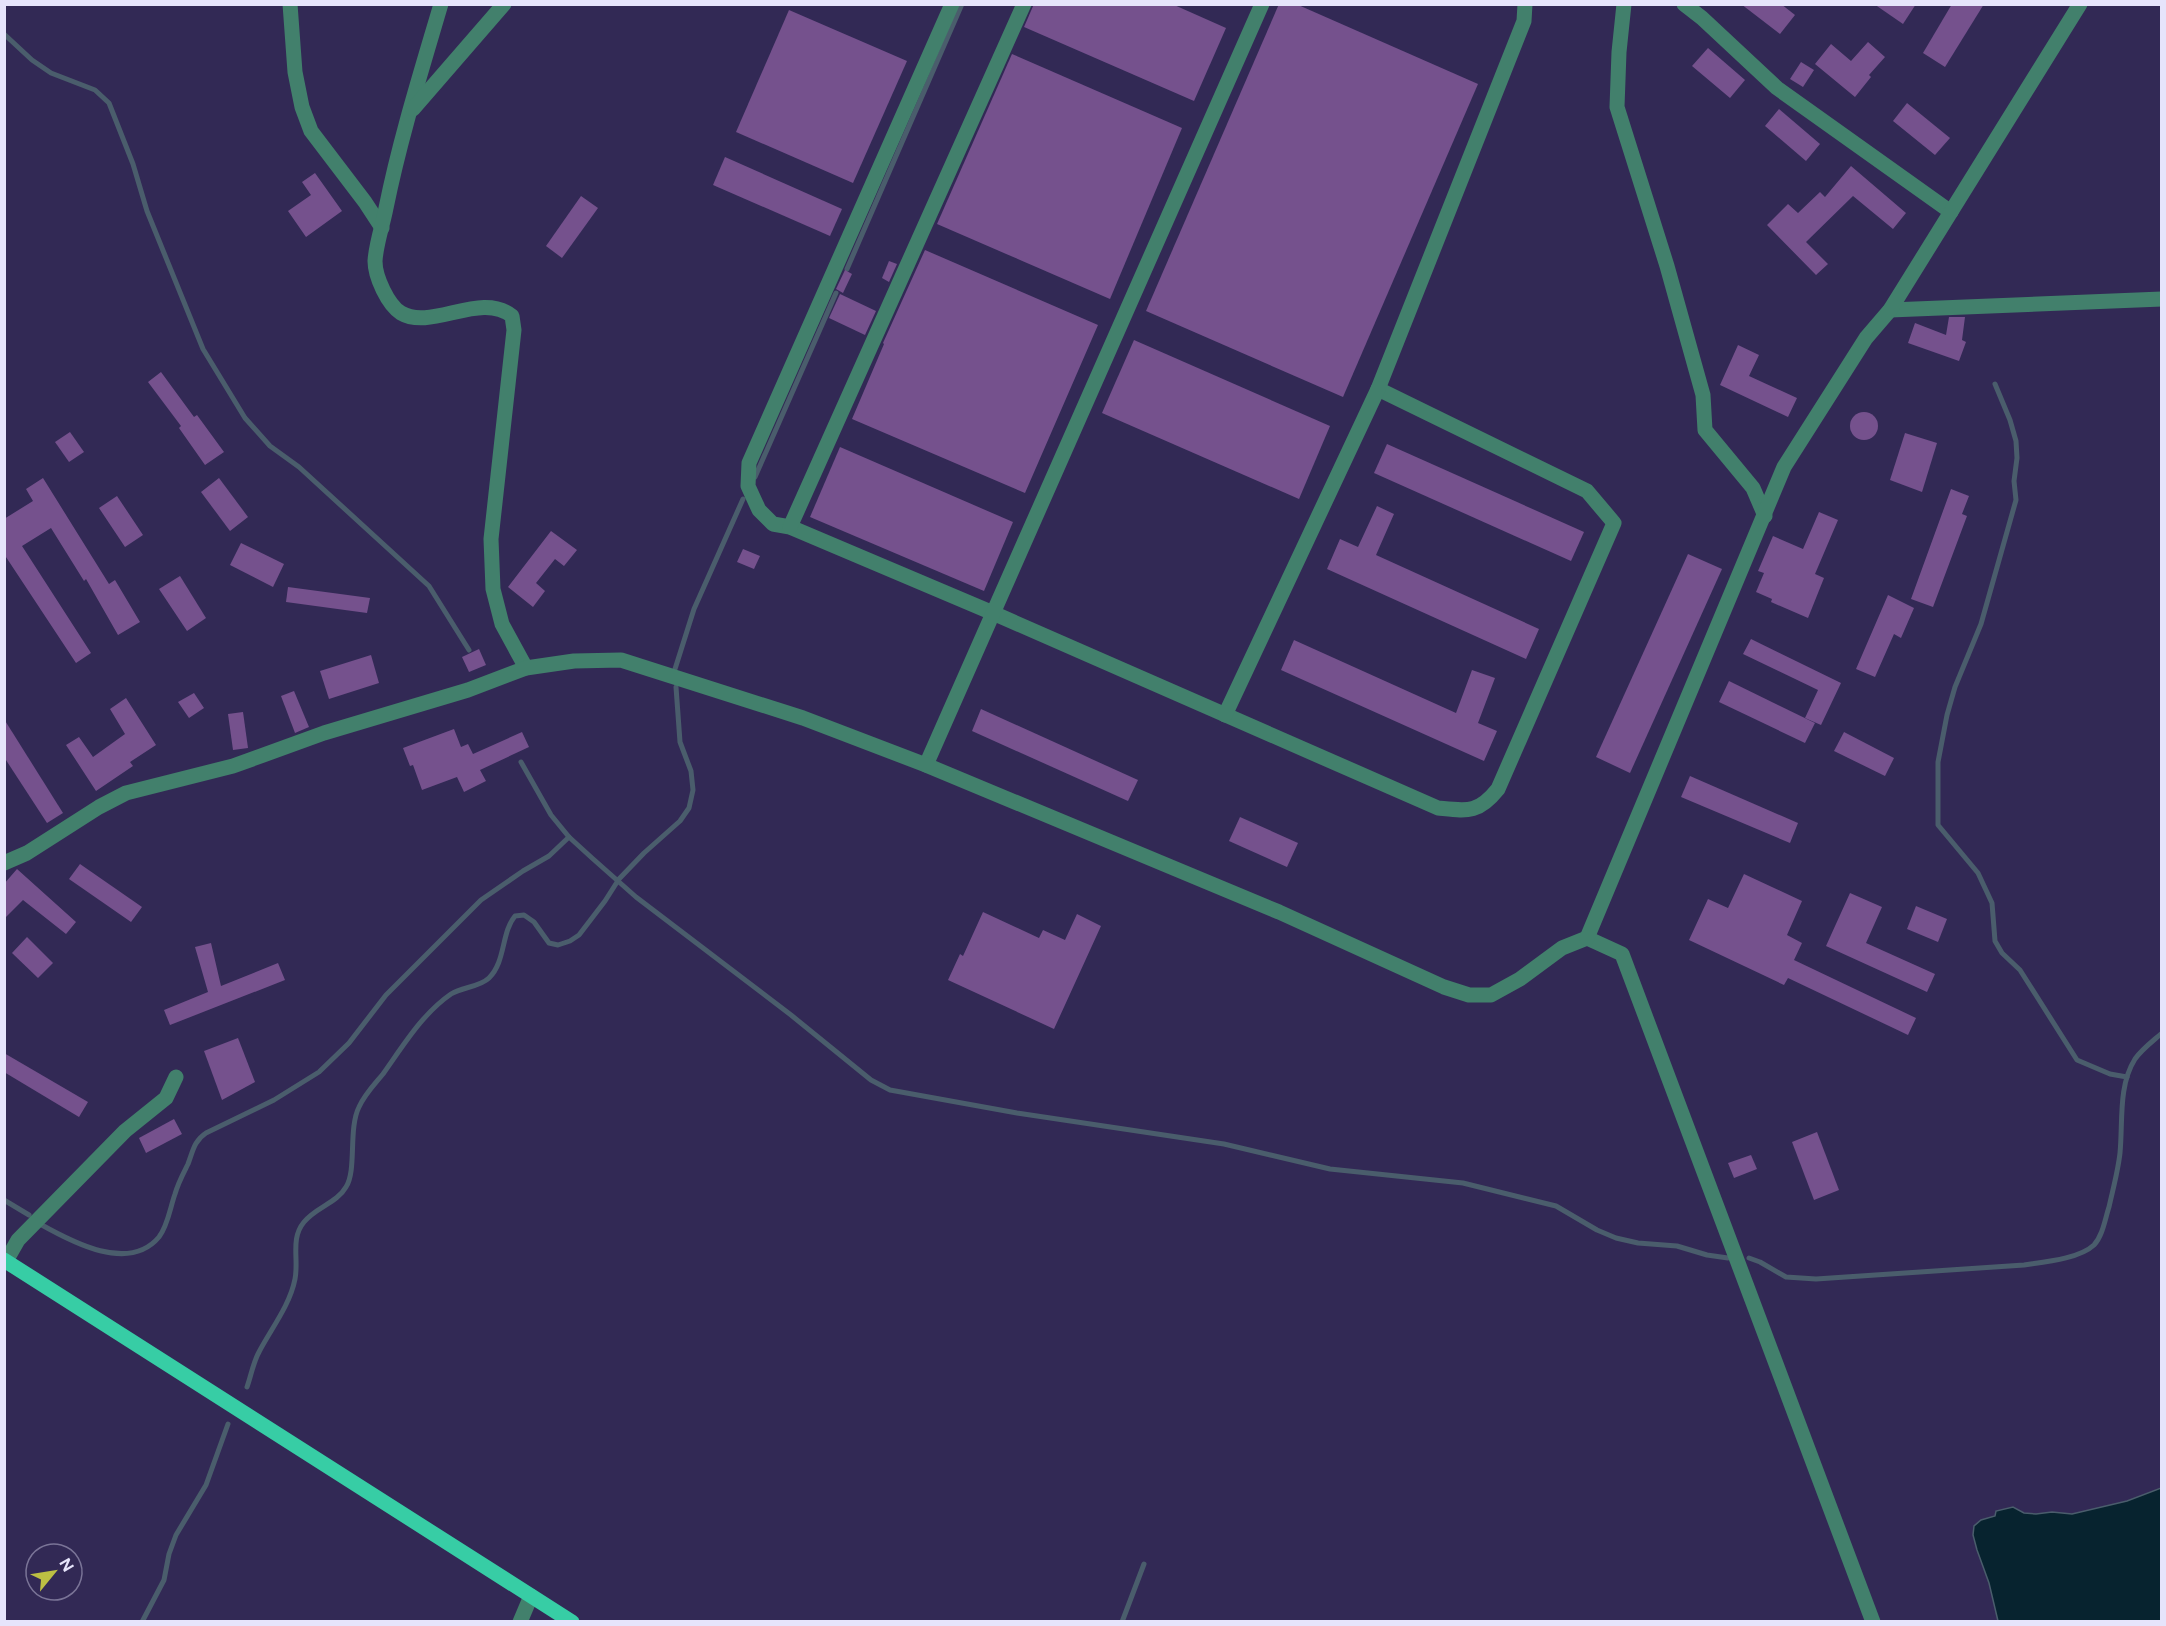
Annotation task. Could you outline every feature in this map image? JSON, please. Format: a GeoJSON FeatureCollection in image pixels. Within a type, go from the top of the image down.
{"type":"FeatureCollection","features":[{"type":"Feature","properties":{"kind":"main road"},"geometry":{"type":"LineString","coordinates":[[5,1260],[572,1622]]}},
{"type":"Feature","properties":{"kind":"street"},"geometry":{"type":"LineString","coordinates":[[290,4],[295,72],[302,107],[311,131],[382,228]]}},
{"type":"Feature","properties":{"kind":"street"},"geometry":{"type":"LineString","coordinates":[[441,4],[395,162],[375,262],[379,280],[393,305],[402,314],[418,318],[488,307],[503,309],[512,316],[514,330],[491,539],[493,589],[502,624],[526,668]]}},
{"type":"Feature","properties":{"kind":"street"},"geometry":{"type":"LineString","coordinates":[[409,113],[504,4]]}},
{"type":"Feature","properties":{"kind":"street"},"geometry":{"type":"LineString","coordinates":[[952,4],[749,463],[748,486],[759,510],[773,524],[790,527],[993,613],[1438,808],[1470,811],[1488,801],[1498,789],[1614,524],[1587,491],[1378,389]]}},
{"type":"Feature","properties":{"kind":"street"},"geometry":{"type":"LineString","coordinates":[[790,527],[1024,4]]}},
{"type":"Feature","properties":{"kind":"street"},"geometry":{"type":"LineString","coordinates":[[926,765],[1262,4]]}},
{"type":"Feature","properties":{"kind":"street"},"geometry":{"type":"LineString","coordinates":[[1225,715],[1378,389],[1524,21],[1525,4]]}},
{"type":"Feature","properties":{"kind":"street"},"geometry":{"type":"LineString","coordinates":[[1624,4],[1617,107],[1666,266],[1702,395],[1705,430],[1753,488],[1765,516]]}},
{"type":"Feature","properties":{"kind":"street"},"geometry":{"type":"LineString","coordinates":[[1684,4],[1777,88],[1951,212]]}},
{"type":"Feature","properties":{"kind":"street"},"geometry":{"type":"LineString","coordinates":[[4,863],[27,853],[126,793],[233,766],[324,733],[468,690],[526,668],[574,661],[621,660],[803,718],[926,765],[1257,903],[1444,987],[1469,995],[1491,995],[1520,979],[1562,948],[1587,938],[1784,467],[1866,338],[1890,310],[2080,4]]}},
{"type":"Feature","properties":{"kind":"street"},"geometry":{"type":"LineString","coordinates":[[1890,310],[2162,299]]}},
{"type":"Feature","properties":{"kind":"street"},"geometry":{"type":"LineString","coordinates":[[1587,938],[1622,954],[1873,1622]]}},
{"type":"Feature","properties":{"kind":"street"},"geometry":{"type":"LineString","coordinates":[[5,1260],[18,1240],[125,1131],[166,1098],[176,1077]]}},
{"type":"Feature","properties":{"kind":"street"},"geometry":{"type":"LineString","coordinates":[[520,1622],[531,1596]]}},
{"type":"Feature","properties":{"kind":"water"},"geometry":{"type":"Polygon","coordinates":[[[2161,1488],[2161,1621],[1998,1621],[1989,1583],[1973,1535],[1974,1526],[1981,1520],[1995,1516],[1996,1511],[2013,1507],[2024,1513],[2072,1514],[2127,1501],[2161,1488]]]}},
{"type":"Feature","properties":{"kind":"building"},"geometry":{"type":"Polygon","coordinates":[[[1034,4],[1172,4],[1226,28],[1194,101],[1024,27],[1034,4]]]}},
{"type":"Feature","properties":{"kind":"building"},"geometry":{"type":"Polygon","coordinates":[[[1279,4],[1296,4],[1478,84],[1343,397],[1146,311],[1279,4]]]}},
{"type":"Feature","properties":{"kind":"building"},"geometry":{"type":"Polygon","coordinates":[[[1741,4],[1781,4],[1795,15],[1780,34],[1741,4]]]}},
{"type":"Feature","properties":{"kind":"building"},"geometry":{"type":"Polygon","coordinates":[[[1874,4],[1916,4],[1903,24],[1874,4]]]}},
{"type":"Feature","properties":{"kind":"building"},"geometry":{"type":"Polygon","coordinates":[[[1952,4],[1984,4],[1945,67],[1923,53],[1952,4]]]}},
{"type":"Feature","properties":{"kind":"building"},"geometry":{"type":"Polygon","coordinates":[[[789,10],[907,61],[853,183],[736,132],[789,10]]]}},
{"type":"Feature","properties":{"kind":"building"},"geometry":{"type":"Polygon","coordinates":[[[1868,42],[1885,57],[1869,75],[1871,77],[1855,97],[1815,64],[1831,44],[1851,61],[1868,42]]]}},
{"type":"Feature","properties":{"kind":"building"},"geometry":{"type":"Polygon","coordinates":[[[1708,48],[1745,80],[1730,98],[1692,66],[1708,48]]]}},
{"type":"Feature","properties":{"kind":"building"},"geometry":{"type":"Polygon","coordinates":[[[1012,54],[1182,128],[1110,299],[937,224],[1012,54]]]}},
{"type":"Feature","properties":{"kind":"building"},"geometry":{"type":"Polygon","coordinates":[[[1801,62],[1814,70],[1803,87],[1790,79],[1801,62]]]}},
{"type":"Feature","properties":{"kind":"building"},"geometry":{"type":"Polygon","coordinates":[[[1907,103],[1950,138],[1935,155],[1893,121],[1907,103]]]}},
{"type":"Feature","properties":{"kind":"building"},"geometry":{"type":"Polygon","coordinates":[[[1779,109],[1820,144],[1806,161],[1765,126],[1779,109]]]}},
{"type":"Feature","properties":{"kind":"building"},"geometry":{"type":"Polygon","coordinates":[[[725,157],[842,209],[830,236],[713,185],[725,157]]]}},
{"type":"Feature","properties":{"kind":"building"},"geometry":{"type":"Polygon","coordinates":[[[1851,166],[1906,213],[1893,229],[1853,196],[1806,242],[1828,264],[1816,275],[1767,225],[1788,204],[1798,213],[1820,192],[1825,197],[1851,166]]]}},
{"type":"Feature","properties":{"kind":"building"},"geometry":{"type":"Polygon","coordinates":[[[315,173],[342,211],[306,237],[288,211],[311,195],[302,182],[315,173]]]}},
{"type":"Feature","properties":{"kind":"building"},"geometry":{"type":"Polygon","coordinates":[[[581,196],[598,208],[562,258],[546,246],[581,196]]]}},
{"type":"Feature","properties":{"kind":"building"},"geometry":{"type":"Polygon","coordinates":[[[925,250],[1098,325],[1025,493],[852,419],[925,250]]]}},
{"type":"Feature","properties":{"kind":"building"},"geometry":{"type":"Polygon","coordinates":[[[889,261],[897,264],[889,282],[882,278],[889,261]]]}},
{"type":"Feature","properties":{"kind":"building"},"geometry":{"type":"Polygon","coordinates":[[[845,270],[852,274],[843,293],[836,289],[845,270]]]}},
{"type":"Feature","properties":{"kind":"building"},"geometry":{"type":"Polygon","coordinates":[[[840,294],[876,311],[865,335],[829,318],[840,294]]]}},
{"type":"Feature","properties":{"kind":"building"},"geometry":{"type":"Polygon","coordinates":[[[1949,317],[1965,317],[1962,340],[1966,342],[1959,361],[1908,343],[1915,323],[1946,335],[1949,317]]]}},
{"type":"Feature","properties":{"kind":"building"},"geometry":{"type":"Polygon","coordinates":[[[1134,340],[1330,426],[1299,499],[1102,413],[1134,340]]]}},
{"type":"Feature","properties":{"kind":"building"},"geometry":{"type":"Polygon","coordinates":[[[1738,345],[1759,355],[1749,376],[1797,398],[1788,417],[1720,385],[1738,345]]]}},
{"type":"Feature","properties":{"kind":"building"},"geometry":{"type":"Polygon","coordinates":[[[161,372],[194,417],[197,415],[224,452],[205,465],[179,428],[181,426],[148,382],[161,372]]]}},
{"type":"Feature","properties":{"kind":"building"},"geometry":{"type":"Polygon","coordinates":[[[1864,412],[1874,416],[1878,426],[1874,436],[1864,440],[1854,436],[1850,426],[1854,416],[1864,412]]]}},
{"type":"Feature","properties":{"kind":"building"},"geometry":{"type":"Polygon","coordinates":[[[70,432],[84,452],[69,462],[55,442],[70,432]]]}},
{"type":"Feature","properties":{"kind":"building"},"geometry":{"type":"Polygon","coordinates":[[[1905,433],[1937,443],[1922,492],[1890,480],[1905,433]]]}},
{"type":"Feature","properties":{"kind":"building"},"geometry":{"type":"Polygon","coordinates":[[[1387,444],[1584,532],[1571,561],[1374,473],[1387,444]]]}},
{"type":"Feature","properties":{"kind":"building"},"geometry":{"type":"Polygon","coordinates":[[[840,447],[1013,522],[984,591],[810,517],[840,447]]]}},
{"type":"Feature","properties":{"kind":"building"},"geometry":{"type":"Polygon","coordinates":[[[43,478],[109,584],[115,580],[140,622],[118,635],[86,579],[84,581],[51,528],[22,546],[91,653],[76,663],[4,554],[4,519],[33,501],[26,489],[43,478]]]}},
{"type":"Feature","properties":{"kind":"building"},"geometry":{"type":"Polygon","coordinates":[[[219,478],[248,517],[230,531],[201,492],[219,478]]]}},
{"type":"Feature","properties":{"kind":"building"},"geometry":{"type":"Polygon","coordinates":[[[1951,489],[1969,496],[1962,514],[1967,516],[1933,607],[1911,599],[1951,489]]]}},
{"type":"Feature","properties":{"kind":"building"},"geometry":{"type":"Polygon","coordinates":[[[117,496],[143,535],[125,547],[99,508],[117,496]]]}},
{"type":"Feature","properties":{"kind":"building"},"geometry":{"type":"Polygon","coordinates":[[[1377,506],[1394,514],[1376,555],[1539,629],[1526,659],[1327,569],[1340,539],[1358,547],[1377,506]]]}},
{"type":"Feature","properties":{"kind":"building"},"geometry":{"type":"Polygon","coordinates":[[[1819,512],[1838,520],[1815,574],[1824,578],[1808,618],[1771,602],[1772,599],[1756,592],[1764,573],[1758,571],[1773,536],[1803,549],[1819,512]]]}},
{"type":"Feature","properties":{"kind":"building"},"geometry":{"type":"Polygon","coordinates":[[[551,531],[577,550],[564,566],[555,559],[536,583],[545,591],[533,607],[508,587],[551,531]]]}},
{"type":"Feature","properties":{"kind":"building"},"geometry":{"type":"Polygon","coordinates":[[[241,543],[284,564],[273,587],[230,565],[241,543]]]}},
{"type":"Feature","properties":{"kind":"building"},"geometry":{"type":"Polygon","coordinates":[[[743,549],[760,556],[754,569],[737,562],[743,549]]]}},
{"type":"Feature","properties":{"kind":"building"},"geometry":{"type":"Polygon","coordinates":[[[1688,554],[1722,569],[1630,773],[1596,757],[1688,554]]]}},
{"type":"Feature","properties":{"kind":"building"},"geometry":{"type":"Polygon","coordinates":[[[180,576],[206,618],[187,631],[159,589],[180,576]]]}},
{"type":"Feature","properties":{"kind":"building"},"geometry":{"type":"Polygon","coordinates":[[[288,587],[370,598],[367,613],[286,602],[288,587]]]}},
{"type":"Feature","properties":{"kind":"building"},"geometry":{"type":"Polygon","coordinates":[[[1888,595],[1914,608],[1901,638],[1894,634],[1875,677],[1856,669],[1888,595]]]}},
{"type":"Feature","properties":{"kind":"building"},"geometry":{"type":"Polygon","coordinates":[[[1751,639],[1841,683],[1821,725],[1805,718],[1818,690],[1743,654],[1751,639]]]}},
{"type":"Feature","properties":{"kind":"building"},"geometry":{"type":"Polygon","coordinates":[[[1294,640],[1456,713],[1472,670],[1495,678],[1478,723],[1497,731],[1484,761],[1281,670],[1294,640]]]}},
{"type":"Feature","properties":{"kind":"building"},"geometry":{"type":"Polygon","coordinates":[[[479,649],[486,665],[469,672],[462,657],[479,649]]]}},
{"type":"Feature","properties":{"kind":"building"},"geometry":{"type":"Polygon","coordinates":[[[371,655],[379,683],[329,699],[320,671],[371,655]]]}},
{"type":"Feature","properties":{"kind":"building"},"geometry":{"type":"Polygon","coordinates":[[[1729,681],[1815,723],[1805,743],[1719,702],[1729,681]]]}},
{"type":"Feature","properties":{"kind":"building"},"geometry":{"type":"Polygon","coordinates":[[[294,691],[309,727],[295,733],[281,696],[294,691]]]}},
{"type":"Feature","properties":{"kind":"building"},"geometry":{"type":"Polygon","coordinates":[[[194,693],[204,708],[189,718],[178,702],[194,693]]]}},
{"type":"Feature","properties":{"kind":"building"},"geometry":{"type":"Polygon","coordinates":[[[126,698],[156,745],[130,762],[133,766],[96,791],[66,745],[79,737],[93,757],[125,734],[110,709],[126,698]]]}},
{"type":"Feature","properties":{"kind":"building"},"geometry":{"type":"Polygon","coordinates":[[[981,709],[1138,780],[1128,801],[972,731],[981,709]]]}},
{"type":"Feature","properties":{"kind":"building"},"geometry":{"type":"Polygon","coordinates":[[[243,712],[248,748],[233,750],[228,714],[243,712]]]}},
{"type":"Feature","properties":{"kind":"building"},"geometry":{"type":"Polygon","coordinates":[[[4,719],[63,813],[47,823],[4,757],[4,719]]]}},
{"type":"Feature","properties":{"kind":"building"},"geometry":{"type":"Polygon","coordinates":[[[454,729],[461,747],[468,744],[473,754],[522,732],[529,747],[480,770],[486,781],[464,792],[457,777],[422,790],[413,765],[410,766],[403,748],[454,729]]]}},
{"type":"Feature","properties":{"kind":"building"},"geometry":{"type":"Polygon","coordinates":[[[1844,732],[1894,758],[1885,776],[1834,751],[1844,732]]]}},
{"type":"Feature","properties":{"kind":"building"},"geometry":{"type":"Polygon","coordinates":[[[1690,776],[1798,823],[1790,843],[1681,797],[1690,776]]]}},
{"type":"Feature","properties":{"kind":"building"},"geometry":{"type":"Polygon","coordinates":[[[1240,817],[1298,843],[1287,867],[1229,841],[1240,817]]]}},
{"type":"Feature","properties":{"kind":"building"},"geometry":{"type":"Polygon","coordinates":[[[80,864],[142,907],[131,922],[69,879],[80,864]]]}},
{"type":"Feature","properties":{"kind":"building"},"geometry":{"type":"Polygon","coordinates":[[[17,869],[76,922],[66,934],[23,900],[4,919],[4,884],[17,869]]]}},
{"type":"Feature","properties":{"kind":"building"},"geometry":{"type":"Polygon","coordinates":[[[1744,874],[1802,901],[1787,935],[1802,943],[1794,960],[1916,1018],[1908,1035],[1788,978],[1784,985],[1689,940],[1708,899],[1728,908],[1744,874]]]}},
{"type":"Feature","properties":{"kind":"building"},"geometry":{"type":"Polygon","coordinates":[[[1850,893],[1882,907],[1866,943],[1935,974],[1927,992],[1826,946],[1850,893]]]}},
{"type":"Feature","properties":{"kind":"building"},"geometry":{"type":"Polygon","coordinates":[[[1916,906],[1947,919],[1938,942],[1907,929],[1916,906]]]}},
{"type":"Feature","properties":{"kind":"building"},"geometry":{"type":"Polygon","coordinates":[[[983,912],[1039,938],[1043,930],[1065,940],[1077,914],[1101,926],[1054,1029],[948,980],[960,954],[963,956],[983,912]]]}},
{"type":"Feature","properties":{"kind":"building"},"geometry":{"type":"Polygon","coordinates":[[[27,937],[53,963],[38,978],[12,953],[27,937]]]}},
{"type":"Feature","properties":{"kind":"building"},"geometry":{"type":"Polygon","coordinates":[[[211,943],[221,986],[278,963],[285,980],[170,1025],[164,1010],[208,992],[195,947],[211,943]]]}},
{"type":"Feature","properties":{"kind":"building"},"geometry":{"type":"Polygon","coordinates":[[[238,1038],[255,1082],[222,1100],[204,1051],[238,1038]]]}},
{"type":"Feature","properties":{"kind":"building"},"geometry":{"type":"Polygon","coordinates":[[[4,1053],[88,1102],[79,1117],[4,1072],[4,1053]]]}},
{"type":"Feature","properties":{"kind":"building"},"geometry":{"type":"Polygon","coordinates":[[[174,1119],[182,1134],[146,1153],[139,1138],[174,1119]]]}},
{"type":"Feature","properties":{"kind":"building"},"geometry":{"type":"Polygon","coordinates":[[[1817,1132],[1839,1190],[1814,1200],[1792,1142],[1817,1132]]]}},
{"type":"Feature","properties":{"kind":"building"},"geometry":{"type":"Polygon","coordinates":[[[1751,1155],[1757,1169],[1734,1178],[1728,1163],[1751,1155]]]}},
{"type":"Feature","properties":{"kind":"waterway"},"geometry":{"type":"LineString","coordinates":[[847,269],[962,4]]}},
{"type":"Feature","properties":{"kind":"waterway"},"geometry":{"type":"LineString","coordinates":[[4,34],[32,60],[51,73],[95,90],[109,103],[133,164],[147,211],[203,349],[245,418],[270,446],[299,467],[429,586],[469,650]]}},
{"type":"Feature","properties":{"kind":"waterway"},"geometry":{"type":"LineString","coordinates":[[755,477],[836,293]]}},
{"type":"Feature","properties":{"kind":"waterway"},"geometry":{"type":"LineString","coordinates":[[1995,384],[2016,441],[2017,458],[2014,481],[2016,500],[1981,624],[1955,687],[1947,715],[1938,762],[1938,825],[1978,873],[1992,903],[1995,941],[2002,953],[2020,970],[2077,1060],[2110,1074],[2127,1077]]}},
{"type":"Feature","properties":{"kind":"waterway"},"geometry":{"type":"LineString","coordinates":[[675,669],[694,609],[743,499]]}},
{"type":"Feature","properties":{"kind":"waterway"},"geometry":{"type":"LineString","coordinates":[[247,1387],[257,1356],[293,1289],[297,1235],[304,1222],[314,1212],[337,1197],[346,1187],[351,1170],[354,1126],[359,1107],[414,1031],[431,1011],[451,994],[489,978],[498,964],[507,930],[515,916],[524,915],[534,922],[549,943],[558,945],[579,935],[619,879],[680,821],[689,808],[693,790],[691,771],[680,742],[676,687]]}},
{"type":"Feature","properties":{"kind":"waterway"},"geometry":{"type":"LineString","coordinates":[[521,762],[551,815],[569,837],[592,858],[636,897],[791,1015],[871,1080],[890,1090],[1017,1113],[1224,1144],[1330,1169],[1463,1183],[1556,1206],[1597,1230],[1616,1238],[1638,1243],[1677,1246],[1707,1255],[1728,1258]]}},
{"type":"Feature","properties":{"kind":"waterway"},"geometry":{"type":"LineString","coordinates":[[40,1224],[68,1239],[100,1251],[132,1253],[147,1248],[159,1237],[167,1222],[179,1182],[194,1147],[202,1136],[274,1100],[319,1072],[349,1043],[386,995],[481,900],[549,856],[569,837]]}},
{"type":"Feature","properties":{"kind":"waterway"},"geometry":{"type":"LineString","coordinates":[[1749,1258],[1786,1277],[1816,1279],[2024,1265],[2061,1259],[2088,1250],[2100,1237],[2109,1207],[2119,1160],[2122,1104],[2126,1081],[2135,1059],[2162,1033]]}},
{"type":"Feature","properties":{"kind":"waterway"},"geometry":{"type":"LineString","coordinates":[[4,1200],[29,1215]]}},
{"type":"Feature","properties":{"kind":"waterway"},"geometry":{"type":"LineString","coordinates":[[142,1622],[164,1580],[169,1554],[176,1535],[206,1485],[228,1424]]}},
{"type":"Feature","properties":{"kind":"waterway"},"geometry":{"type":"LineString","coordinates":[[1122,1622],[1144,1564]]}}]}
